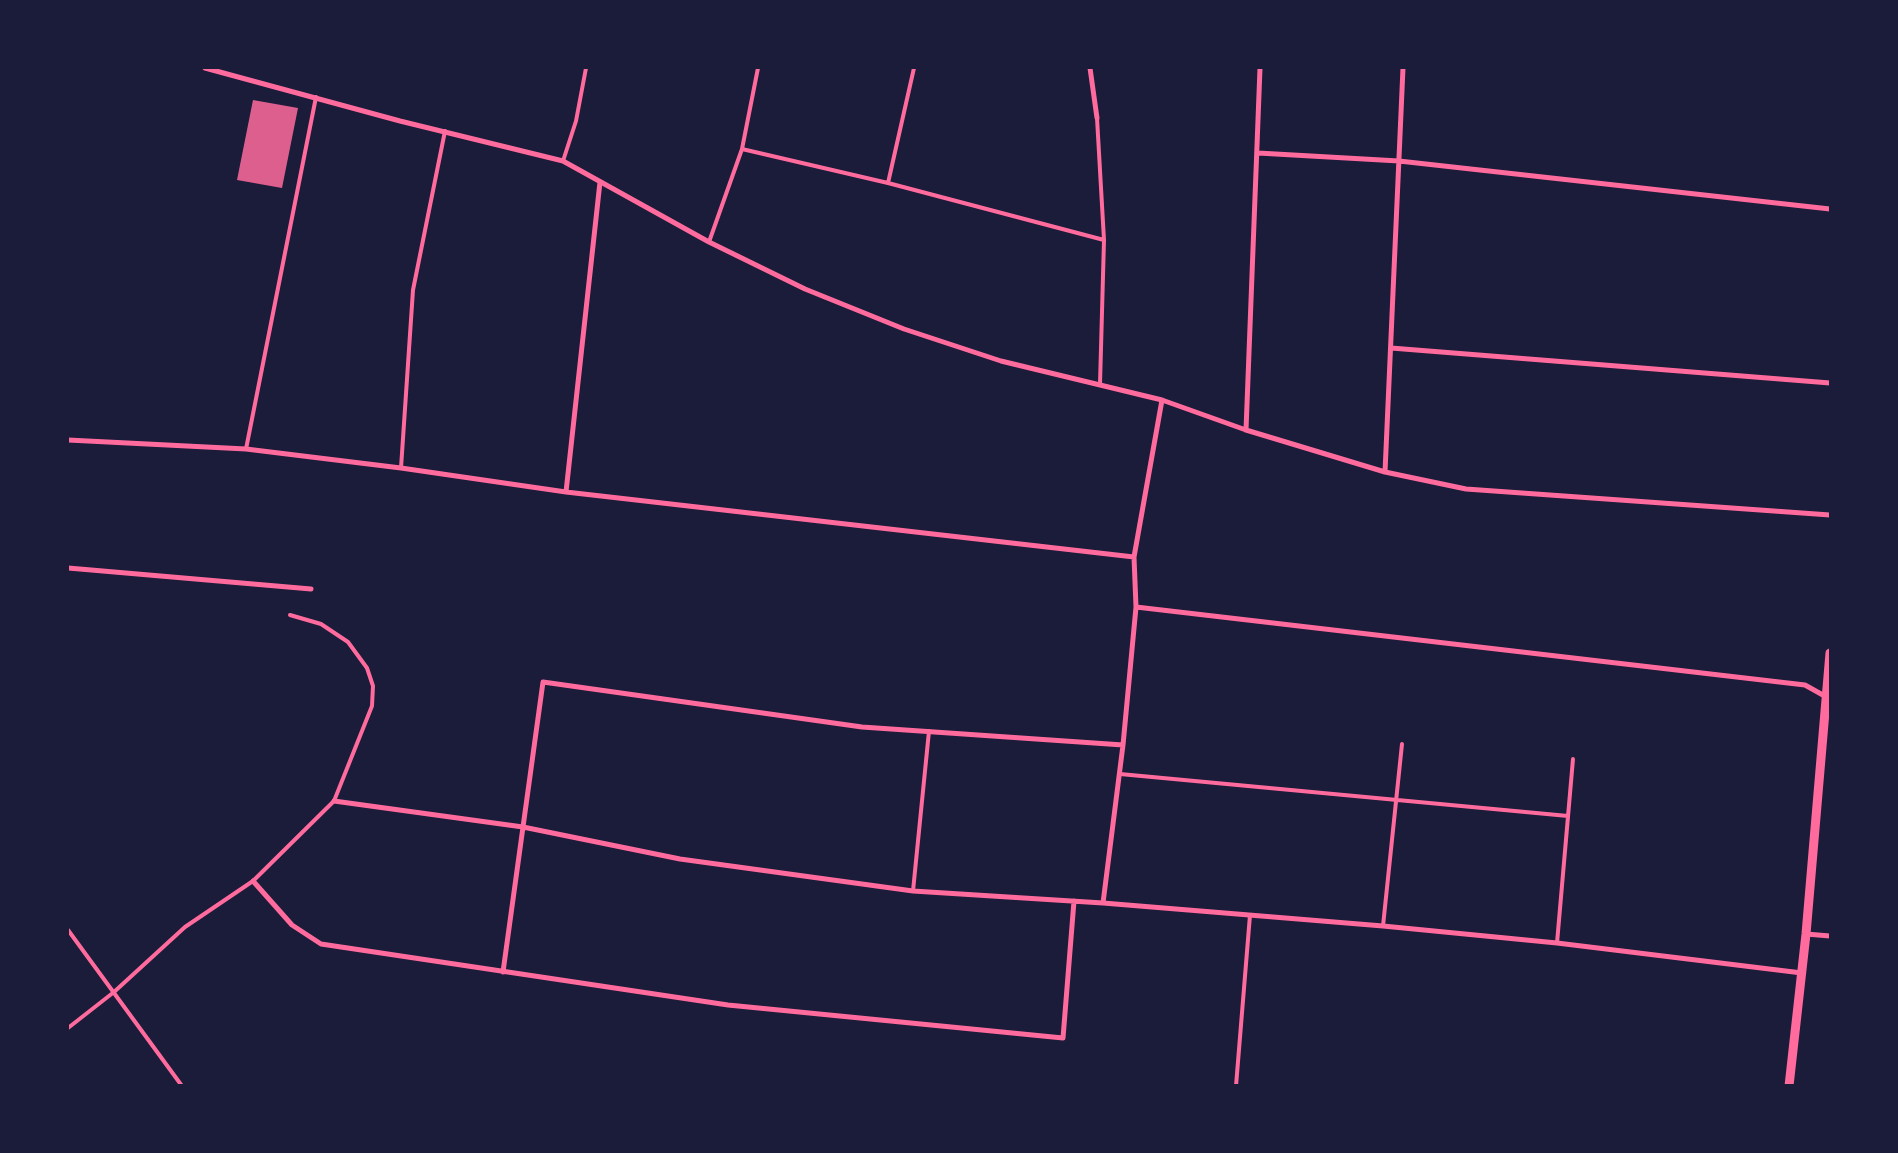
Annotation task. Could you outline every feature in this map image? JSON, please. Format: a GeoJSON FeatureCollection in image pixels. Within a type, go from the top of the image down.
{"type":"FeatureCollection","features":[{"type":"Feature","properties":{"kind":"street"},"geometry":{"type":"LineString","coordinates":[[205,68],[400,121],[563,161],[709,242],[805,289],[904,329],[1001,361],[1162,400],[1246,430],[1385,472],[1466,490],[1830,515]]}},
{"type":"Feature","properties":{"kind":"street"},"geometry":{"type":"LineString","coordinates":[[1090,68],[1097,118]]}},
{"type":"Feature","properties":{"kind":"street"},"geometry":{"type":"LineString","coordinates":[[1246,430],[1260,68]]}},
{"type":"Feature","properties":{"kind":"street"},"geometry":{"type":"LineString","coordinates":[[1385,472],[1403,68]]}},
{"type":"Feature","properties":{"kind":"street"},"geometry":{"type":"LineString","coordinates":[[1258,153],[1399,161],[1830,208]]}},
{"type":"Feature","properties":{"kind":"street"},"geometry":{"type":"LineString","coordinates":[[566,492],[600,182]]}},
{"type":"Feature","properties":{"kind":"street"},"geometry":{"type":"LineString","coordinates":[[1392,348],[1830,382]]}},
{"type":"Feature","properties":{"kind":"street"},"geometry":{"type":"LineString","coordinates":[[1103,903],[1120,774],[1136,607],[1134,557],[1162,400]]}},
{"type":"Feature","properties":{"kind":"street"},"geometry":{"type":"LineString","coordinates":[[68,440],[246,449],[400,468],[566,492],[1134,557]]}},
{"type":"Feature","properties":{"kind":"street"},"geometry":{"type":"LineString","coordinates":[[68,568],[311,589]]}},
{"type":"Feature","properties":{"kind":"street"},"geometry":{"type":"LineString","coordinates":[[1136,607],[1805,685],[1829,699]]}},
{"type":"Feature","properties":{"kind":"street"},"geometry":{"type":"LineString","coordinates":[[1789,1086],[1829,699],[1830,653]]}},
{"type":"Feature","properties":{"kind":"street"},"geometry":{"type":"LineString","coordinates":[[503,972],[543,682],[862,726],[1123,746]]}},
{"type":"Feature","properties":{"kind":"street"},"geometry":{"type":"LineString","coordinates":[[334,801],[523,827],[680,859],[913,891],[1103,903],[1383,926],[1802,972]]}},
{"type":"Feature","properties":{"kind":"street"},"geometry":{"type":"LineString","coordinates":[[253,881],[292,925],[320,944],[728,1005],[1064,1038],[1074,901]]}},
{"type":"Feature","properties":{"kind":"street"},"geometry":{"type":"LineString","coordinates":[[1806,934],[1830,936]]}},
{"type":"Feature","properties":{"kind":"lane"},"geometry":{"type":"LineString","coordinates":[[563,161],[576,121],[586,68]]}},
{"type":"Feature","properties":{"kind":"lane"},"geometry":{"type":"LineString","coordinates":[[709,242],[742,148],[758,68]]}},
{"type":"Feature","properties":{"kind":"lane"},"geometry":{"type":"LineString","coordinates":[[888,183],[914,68]]}},
{"type":"Feature","properties":{"kind":"lane"},"geometry":{"type":"LineString","coordinates":[[246,449],[316,97]]}},
{"type":"Feature","properties":{"kind":"lane"},"geometry":{"type":"LineString","coordinates":[[1097,118],[1104,240],[1100,384]]}},
{"type":"Feature","properties":{"kind":"lane"},"geometry":{"type":"LineString","coordinates":[[400,468],[413,290],[445,131]]}},
{"type":"Feature","properties":{"kind":"lane"},"geometry":{"type":"LineString","coordinates":[[742,148],[888,183],[1104,240]]}},
{"type":"Feature","properties":{"kind":"lane"},"geometry":{"type":"LineString","coordinates":[[68,1028],[114,992],[185,927],[253,881],[334,801],[372,706],[373,686],[367,668],[348,642],[321,624],[290,615]]}},
{"type":"Feature","properties":{"kind":"lane"},"geometry":{"type":"LineString","coordinates":[[913,891],[929,731]]}},
{"type":"Feature","properties":{"kind":"lane"},"geometry":{"type":"LineString","coordinates":[[1383,926],[1402,744]]}},
{"type":"Feature","properties":{"kind":"lane"},"geometry":{"type":"LineString","coordinates":[[1556,944],[1573,759]]}},
{"type":"Feature","properties":{"kind":"lane"},"geometry":{"type":"LineString","coordinates":[[1120,774],[1397,798],[1568,816]]}},
{"type":"Feature","properties":{"kind":"lane"},"geometry":{"type":"LineString","coordinates":[[1236,1086],[1250,915]]}},
{"type":"Feature","properties":{"kind":"lane"},"geometry":{"type":"LineString","coordinates":[[68,930],[182,1086]]}},
{"type":"Feature","properties":{"kind":"building"},"geometry":{"type":"Polygon","coordinates":[[[253,100],[298,108],[282,188],[237,180],[253,100]]]}}]}
